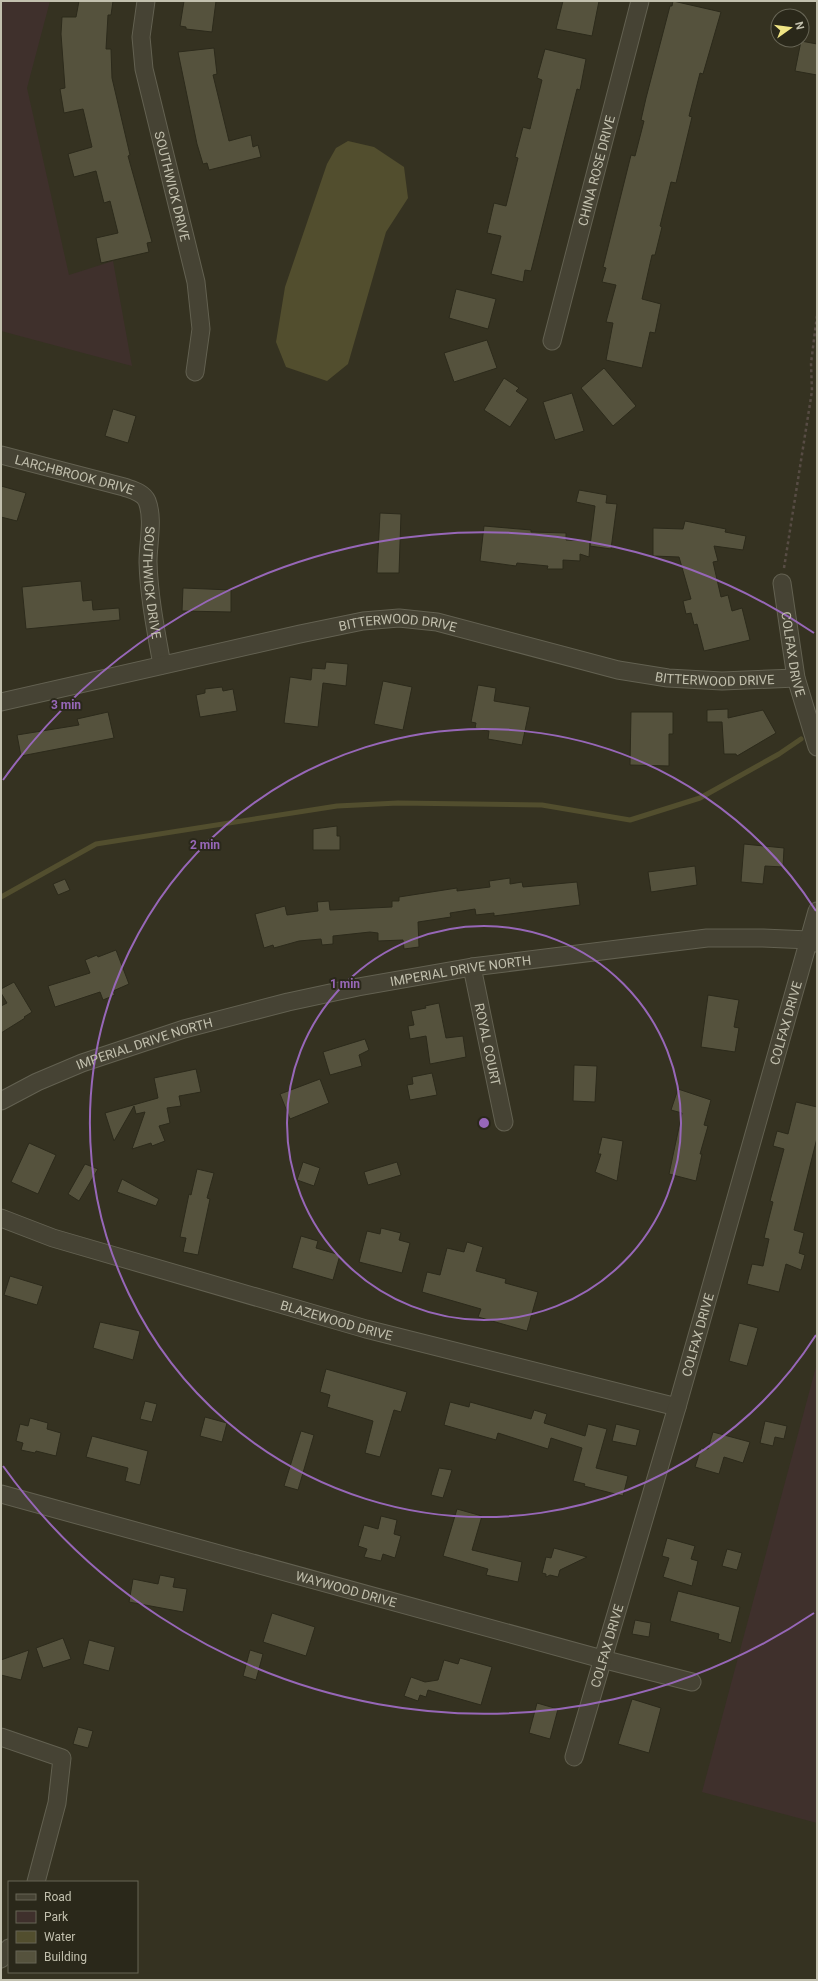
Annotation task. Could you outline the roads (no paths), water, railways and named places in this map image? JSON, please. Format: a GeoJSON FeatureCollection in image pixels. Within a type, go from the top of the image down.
{"type":"FeatureCollection","features":[{"type":"Feature","properties":{"kind":"street","name":"SOUTHWICK DRIVE"},"geometry":{"type":"LineString","coordinates":[[146,1],[141,37],[144,69],[196,282],[201,329],[195,372]]}},
{"type":"Feature","properties":{"kind":"street","name":"CHINA ROSE DRIVE"},"geometry":{"type":"LineString","coordinates":[[552,341],[640,1]]}},
{"type":"Feature","properties":{"kind":"street","name":"LARCHBROOK DRIVE"},"geometry":{"type":"LineString","coordinates":[[1,455],[124,487],[139,492],[146,499]]}},
{"type":"Feature","properties":{"kind":"street","name":"SOUTHWICK DRIVE"},"geometry":{"type":"LineString","coordinates":[[146,499],[149,508],[148,562],[151,603],[162,665]]}},
{"type":"Feature","properties":{"kind":"street","name":"COLFAX DRIVE"},"geometry":{"type":"LineString","coordinates":[[782,583],[796,678],[817,747]]}},
{"type":"Feature","properties":{"kind":"street","name":"BITTERWOOD DRIVE"},"geometry":{"type":"LineString","coordinates":[[1,702],[363,621],[399,618],[437,622],[618,670],[668,678],[722,681],[796,678]]}},
{"type":"Feature","properties":{"kind":"street","name":"COLFAX DRIVE"},"geometry":{"type":"LineString","coordinates":[[574,1757],[813,941],[817,911]]}},
{"type":"Feature","properties":{"kind":"street","name":"IMPERIAL DRIVE NORTH"},"geometry":{"type":"LineString","coordinates":[[1,1101],[37,1082],[82,1063],[184,1029],[296,1000],[472,967],[707,938],[763,938],[813,941]]}},
{"type":"Feature","properties":{"kind":"street","name":"ROYAL COURT"},"geometry":{"type":"LineString","coordinates":[[472,967],[504,1122]]}},
{"type":"Feature","properties":{"kind":"street","name":"BLAZEWOOD DRIVE"},"geometry":{"type":"LineString","coordinates":[[1,1218],[53,1238],[366,1329],[677,1407]]}},
{"type":"Feature","properties":{"kind":"street","name":"WAYWOOD DRIVE"},"geometry":{"type":"LineString","coordinates":[[1,1494],[602,1659],[692,1682]]}},
{"type":"Feature","properties":{"kind":"street"},"geometry":{"type":"LineString","coordinates":[[1,1738],[62,1758],[57,1803],[36,1881]]}},
{"type":"Feature","properties":{"kind":"street"},"geometry":{"type":"LineString","coordinates":[[1,1959],[8,1949]]}},
{"type":"Feature","properties":{"kind":"water"},"geometry":{"type":"Polygon","coordinates":[[[348,141],[374,147],[404,167],[408,198],[386,232],[348,364],[327,381],[286,367],[276,342],[285,287],[327,164],[336,148],[348,141]]]}},
{"type":"Feature","properties":{"kind":"waterway"},"geometry":{"type":"LineString","coordinates":[[1,897],[96,844],[337,806],[398,803],[542,805],[630,820],[700,798],[779,754],[801,739]]}}]}
